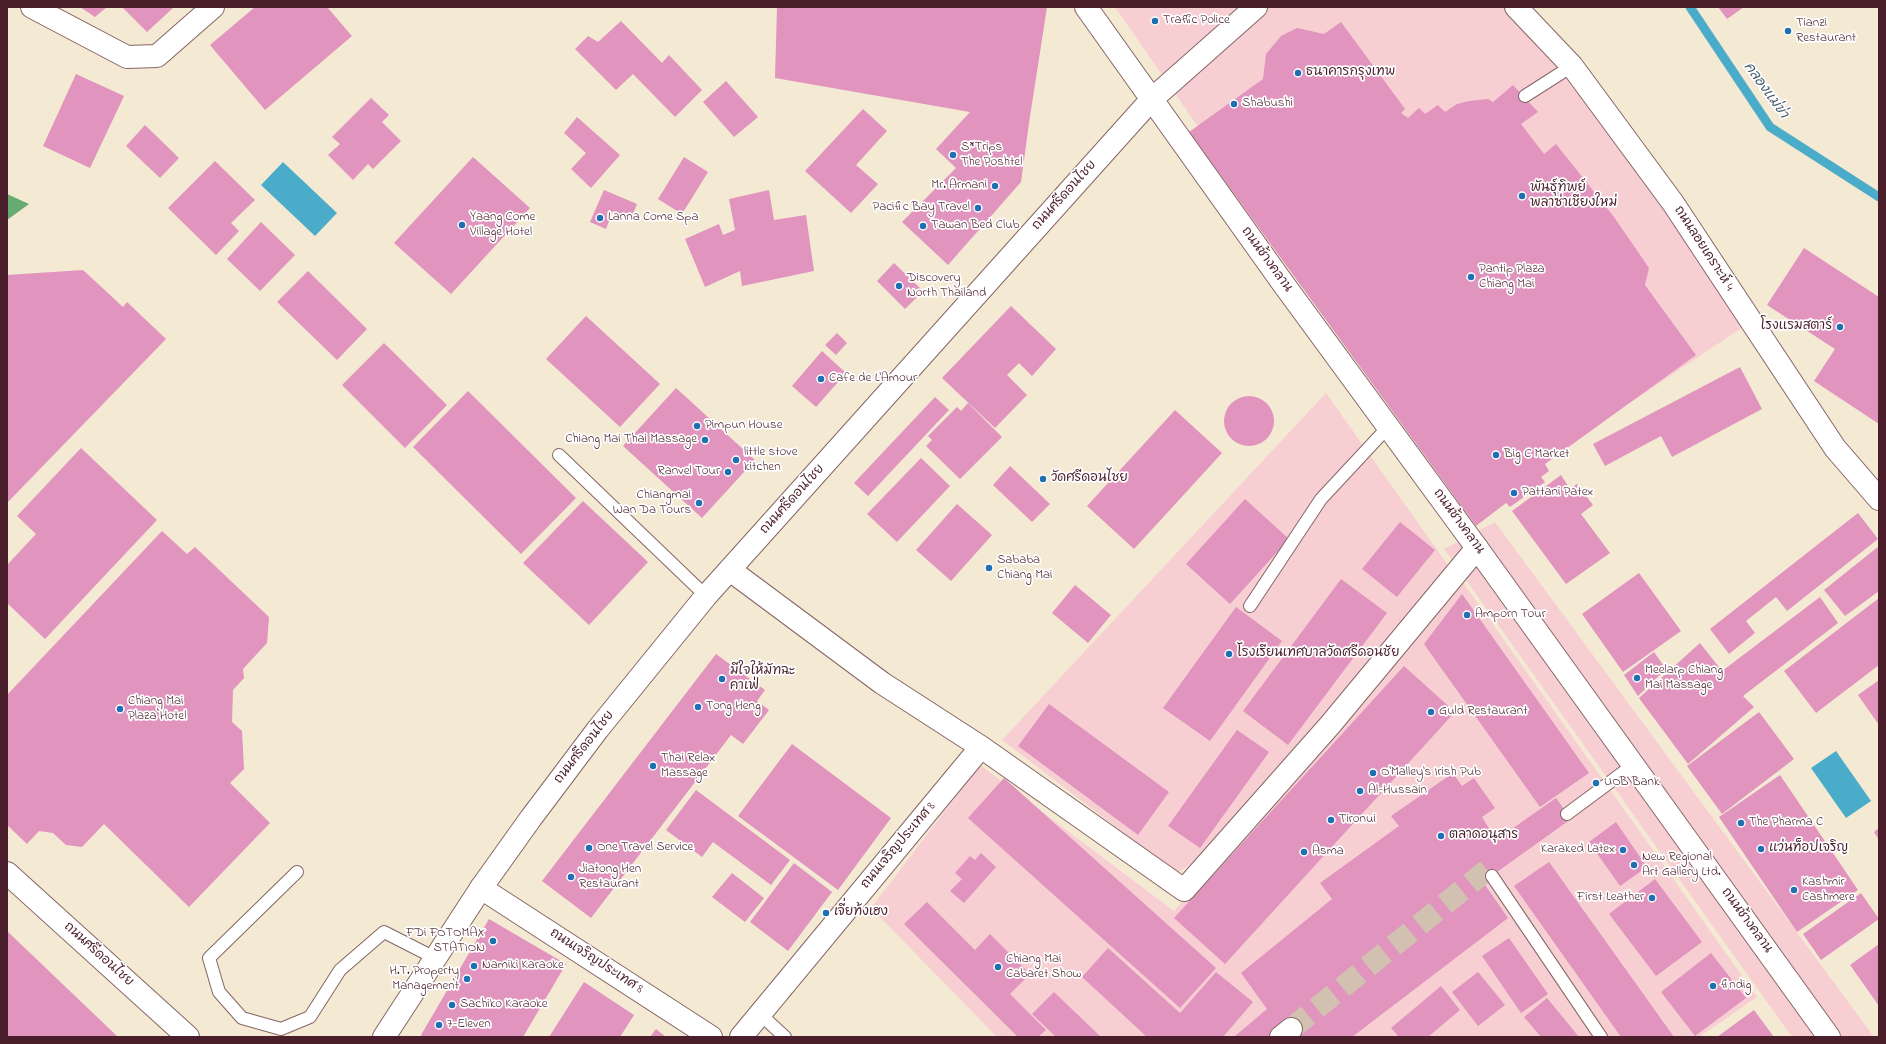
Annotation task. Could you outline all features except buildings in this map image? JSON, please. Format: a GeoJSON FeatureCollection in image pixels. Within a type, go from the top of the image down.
{"type":"FeatureCollection","features":[{"type":"Feature","properties":{"kind":"street"},"geometry":{"type":"LineString","coordinates":[[32,7],[127,57],[157,56],[213,7]]}},
{"type":"Feature","properties":{"kind":"street","name":"ถนนช้างคลาน"},"geometry":{"type":"LineString","coordinates":[[1086,7],[1277,276],[1389,426],[1829,1037]]}},
{"type":"Feature","properties":{"kind":"street","name":"ถนนศรีดอนไชย"},"geometry":{"type":"LineString","coordinates":[[384,1037],[481,888],[531,818],[598,729],[706,596],[1151,100],[1256,7]]}},
{"type":"Feature","properties":{"kind":"street","name":"ถนนลอยเคราะห์ 4"},"geometry":{"type":"LineString","coordinates":[[1516,7],[1572,66],[1673,203],[1835,448],[1879,499]]}},
{"type":"Feature","properties":{"kind":"street"},"geometry":{"type":"LineString","coordinates":[[730,570],[882,683],[981,747],[1184,890],[1330,725],[1477,548]]}},
{"type":"Feature","properties":{"kind":"street","name":"ถนนเจริญประเทศ 8"},"geometry":{"type":"LineString","coordinates":[[741,1037],[981,747]]}},
{"type":"Feature","properties":{"kind":"street","name":"ถนนศรีดอนไชย"},"geometry":{"type":"LineString","coordinates":[[7,873],[188,1037]]}},
{"type":"Feature","properties":{"kind":"street","name":"ถนนเจริญประเทศ 8"},"geometry":{"type":"LineString","coordinates":[[481,888],[711,1037]]}},
{"type":"Feature","properties":{"kind":"lane"},"geometry":{"type":"LineString","coordinates":[[1524,96],[1572,66]]}},
{"type":"Feature","properties":{"kind":"lane"},"geometry":{"type":"LineString","coordinates":[[1250,606],[1321,499],[1389,426]]}},
{"type":"Feature","properties":{"kind":"lane"},"geometry":{"type":"LineString","coordinates":[[559,455],[706,596]]}},
{"type":"Feature","properties":{"kind":"lane"},"geometry":{"type":"LineString","coordinates":[[1567,814],[1633,765]]}},
{"type":"Feature","properties":{"kind":"lane"},"geometry":{"type":"LineString","coordinates":[[296,872],[209,958],[219,992],[242,1018],[281,1029],[310,1017],[340,970],[384,932],[435,958]]}},
{"type":"Feature","properties":{"kind":"lane"},"geometry":{"type":"LineString","coordinates":[[1492,876],[1601,1037]]}},
{"type":"Feature","properties":{"kind":"lane"},"geometry":{"type":"LineString","coordinates":[[760,1014],[785,1037]]}},
{"type":"Feature","properties":{"kind":"shaded area","name":"Pantip Plaza Chiang Mai"},"geometry":{"type":"Polygon","coordinates":[[[1115,7],[1504,7],[1569,77],[1667,209],[1743,327],[1466,513],[1115,7]]]}},
{"type":"Feature","properties":{"kind":"shaded area","name":"โรงเรียนเทศบาลวัดศรีดอนชัย"},"geometry":{"type":"Polygon","coordinates":[[[1326,393],[1450,568],[1204,857],[1176,873],[1002,740],[1326,393]]]}},
{"type":"Feature","properties":{"kind":"shaded area"},"geometry":{"type":"Polygon","coordinates":[[[1495,522],[1874,1037],[1792,1037],[1444,549],[1495,522]]]}},
{"type":"Feature","properties":{"kind":"shaded area","name":"ตลาดอนุสาร"},"geometry":{"type":"Polygon","coordinates":[[[1460,578],[1757,997],[1699,1037],[997,1037],[871,908],[980,765],[1174,911],[1460,578]]]}},
{"type":"Feature","properties":{"kind":"green space"},"geometry":{"type":"Polygon","coordinates":[[[7,194],[29,204],[7,220],[7,194]]]}},
{"type":"Feature","properties":{"kind":"water"},"geometry":{"type":"Polygon","coordinates":[[[283,162],[337,213],[315,236],[261,185],[283,162]]]}},
{"type":"Feature","properties":{"kind":"water"},"geometry":{"type":"Polygon","coordinates":[[[1836,751],[1871,801],[1846,818],[1811,768],[1836,751]]]}},
{"type":"Feature","properties":{"kind":"waterway","name":"คลองแม่ข่า"},"geometry":{"type":"LineString","coordinates":[[1690,7],[1770,127],[1879,197]]}},
{"type":"Feature","properties":{"kind":"tunnel"},"geometry":{"type":"LineString","coordinates":[[1291,1029],[1487,870]]}},
{"type":"Feature","properties":{"kind":"place","name":"Traffic Police"},"geometry":{"type":"Point","coordinates":[1155,21]}},
{"type":"Feature","properties":{"kind":"place","name":"Tianzi Restaurant"},"geometry":{"type":"Point","coordinates":[1788,31]}},
{"type":"Feature","properties":{"kind":"place","name":"ธนาคารกรุงเทพ"},"geometry":{"type":"Point","coordinates":[1298,73]}},
{"type":"Feature","properties":{"kind":"place","name":"Shabushi"},"geometry":{"type":"Point","coordinates":[1234,104]}},
{"type":"Feature","properties":{"kind":"place","name":"S*Trips The Poshtel"},"geometry":{"type":"Point","coordinates":[953,155]}},
{"type":"Feature","properties":{"kind":"place","name":"Mr. Armani"},"geometry":{"type":"Point","coordinates":[995,186]}},
{"type":"Feature","properties":{"kind":"place","name":"พันธุ์ทิพย์ พลาซ่าเชียงใหม่"},"geometry":{"type":"Point","coordinates":[1522,196]}},
{"type":"Feature","properties":{"kind":"place","name":"Pacific Bay Travel"},"geometry":{"type":"Point","coordinates":[978,208]}},
{"type":"Feature","properties":{"kind":"place","name":"Lanna Come Spa"},"geometry":{"type":"Point","coordinates":[600,218]}},
{"type":"Feature","properties":{"kind":"place","name":"Yaang Come Village Hotel"},"geometry":{"type":"Point","coordinates":[462,225]}},
{"type":"Feature","properties":{"kind":"place","name":"Tawan Bed Club"},"geometry":{"type":"Point","coordinates":[923,226]}},
{"type":"Feature","properties":{"kind":"place","name":"Pantip Plaza Chiang Mai"},"geometry":{"type":"Point","coordinates":[1471,277]}},
{"type":"Feature","properties":{"kind":"place","name":"Discovery North Thailand"},"geometry":{"type":"Point","coordinates":[899,286]}},
{"type":"Feature","properties":{"kind":"place","name":"โรงแรมสตาร์"},"geometry":{"type":"Point","coordinates":[1840,327]}},
{"type":"Feature","properties":{"kind":"place","name":"Cafe de L'Amour"},"geometry":{"type":"Point","coordinates":[821,379]}},
{"type":"Feature","properties":{"kind":"place","name":"Pimpun House"},"geometry":{"type":"Point","coordinates":[697,426]}},
{"type":"Feature","properties":{"kind":"place","name":"Chiang Mai Thai Massage"},"geometry":{"type":"Point","coordinates":[705,440]}},
{"type":"Feature","properties":{"kind":"place","name":"Big C Market"},"geometry":{"type":"Point","coordinates":[1496,455]}},
{"type":"Feature","properties":{"kind":"place","name":"little stove kitchen"},"geometry":{"type":"Point","coordinates":[736,460]}},
{"type":"Feature","properties":{"kind":"place","name":"Ranvel Tour"},"geometry":{"type":"Point","coordinates":[728,472]}},
{"type":"Feature","properties":{"kind":"place","name":"วัดศรีดอนไชย"},"geometry":{"type":"Point","coordinates":[1043,479]}},
{"type":"Feature","properties":{"kind":"place","name":"Pattani Patex"},"geometry":{"type":"Point","coordinates":[1514,493]}},
{"type":"Feature","properties":{"kind":"place","name":"Chiangmai Wan Da Tours"},"geometry":{"type":"Point","coordinates":[699,503]}},
{"type":"Feature","properties":{"kind":"place","name":"Sababa Chiang Mai"},"geometry":{"type":"Point","coordinates":[989,568]}},
{"type":"Feature","properties":{"kind":"place","name":"Amporn Tour"},"geometry":{"type":"Point","coordinates":[1467,615]}},
{"type":"Feature","properties":{"kind":"place","name":"โรงเรียนเทศบาลวัดศรีดอนชัย"},"geometry":{"type":"Point","coordinates":[1229,654]}},
{"type":"Feature","properties":{"kind":"place","name":"Meelarp Chiang Mai Massage"},"geometry":{"type":"Point","coordinates":[1637,678]}},
{"type":"Feature","properties":{"kind":"place","name":"มีใจให้มัทฉะ คาเฟ่"},"geometry":{"type":"Point","coordinates":[722,679]}},
{"type":"Feature","properties":{"kind":"place","name":"Tong Heng"},"geometry":{"type":"Point","coordinates":[698,707]}},
{"type":"Feature","properties":{"kind":"place","name":"Chiang Mai Plaza Hotel"},"geometry":{"type":"Point","coordinates":[120,709]}},
{"type":"Feature","properties":{"kind":"place","name":"Guld Restaurant"},"geometry":{"type":"Point","coordinates":[1431,712]}},
{"type":"Feature","properties":{"kind":"place","name":"Thai Relax Massage"},"geometry":{"type":"Point","coordinates":[653,766]}},
{"type":"Feature","properties":{"kind":"place","name":"O'Malley's Irish Pub"},"geometry":{"type":"Point","coordinates":[1373,773]}},
{"type":"Feature","properties":{"kind":"place","name":"UOB Bank"},"geometry":{"type":"Point","coordinates":[1596,783]}},
{"type":"Feature","properties":{"kind":"place","name":"Al-Hussain"},"geometry":{"type":"Point","coordinates":[1360,791]}},
{"type":"Feature","properties":{"kind":"place","name":"Tironui"},"geometry":{"type":"Point","coordinates":[1331,820]}},
{"type":"Feature","properties":{"kind":"place","name":"The Pharma C"},"geometry":{"type":"Point","coordinates":[1741,823]}},
{"type":"Feature","properties":{"kind":"place","name":"ตลาดอนุสาร"},"geometry":{"type":"Point","coordinates":[1441,836]}},
{"type":"Feature","properties":{"kind":"place","name":"One Travel Service"},"geometry":{"type":"Point","coordinates":[589,848]}},
{"type":"Feature","properties":{"kind":"place","name":"แว่นท็อปเจริญ"},"geometry":{"type":"Point","coordinates":[1761,849]}},
{"type":"Feature","properties":{"kind":"place","name":"Karaked Latex"},"geometry":{"type":"Point","coordinates":[1623,850]}},
{"type":"Feature","properties":{"kind":"place","name":"Asma"},"geometry":{"type":"Point","coordinates":[1304,852]}},
{"type":"Feature","properties":{"kind":"place","name":"New Regional Art Gallery Ltd."},"geometry":{"type":"Point","coordinates":[1634,865]}},
{"type":"Feature","properties":{"kind":"place","name":"Jiatong Hen Restaurant"},"geometry":{"type":"Point","coordinates":[571,877]}},
{"type":"Feature","properties":{"kind":"place","name":"Kashmir Cashmere"},"geometry":{"type":"Point","coordinates":[1794,890]}},
{"type":"Feature","properties":{"kind":"place","name":"First Leather"},"geometry":{"type":"Point","coordinates":[1652,898]}},
{"type":"Feature","properties":{"kind":"place","name":"เจี่ยท้งเฮง"},"geometry":{"type":"Point","coordinates":[826,913]}},
{"type":"Feature","properties":{"kind":"place","name":"FDi FOTOMAX STATION"},"geometry":{"type":"Point","coordinates":[493,941]}},
{"type":"Feature","properties":{"kind":"place","name":"Namiki Karaoke"},"geometry":{"type":"Point","coordinates":[474,966]}},
{"type":"Feature","properties":{"kind":"place","name":"Chiang Mai Cabaret Show"},"geometry":{"type":"Point","coordinates":[998,967]}},
{"type":"Feature","properties":{"kind":"place","name":"H.T. Property Management"},"geometry":{"type":"Point","coordinates":[467,979]}},
{"type":"Feature","properties":{"kind":"place","name":"findig"},"geometry":{"type":"Point","coordinates":[1713,986]}},
{"type":"Feature","properties":{"kind":"place","name":"Sachiko Karaoke"},"geometry":{"type":"Point","coordinates":[452,1005]}},
{"type":"Feature","properties":{"kind":"place","name":"7-Eleven"},"geometry":{"type":"Point","coordinates":[439,1025]}}]}
